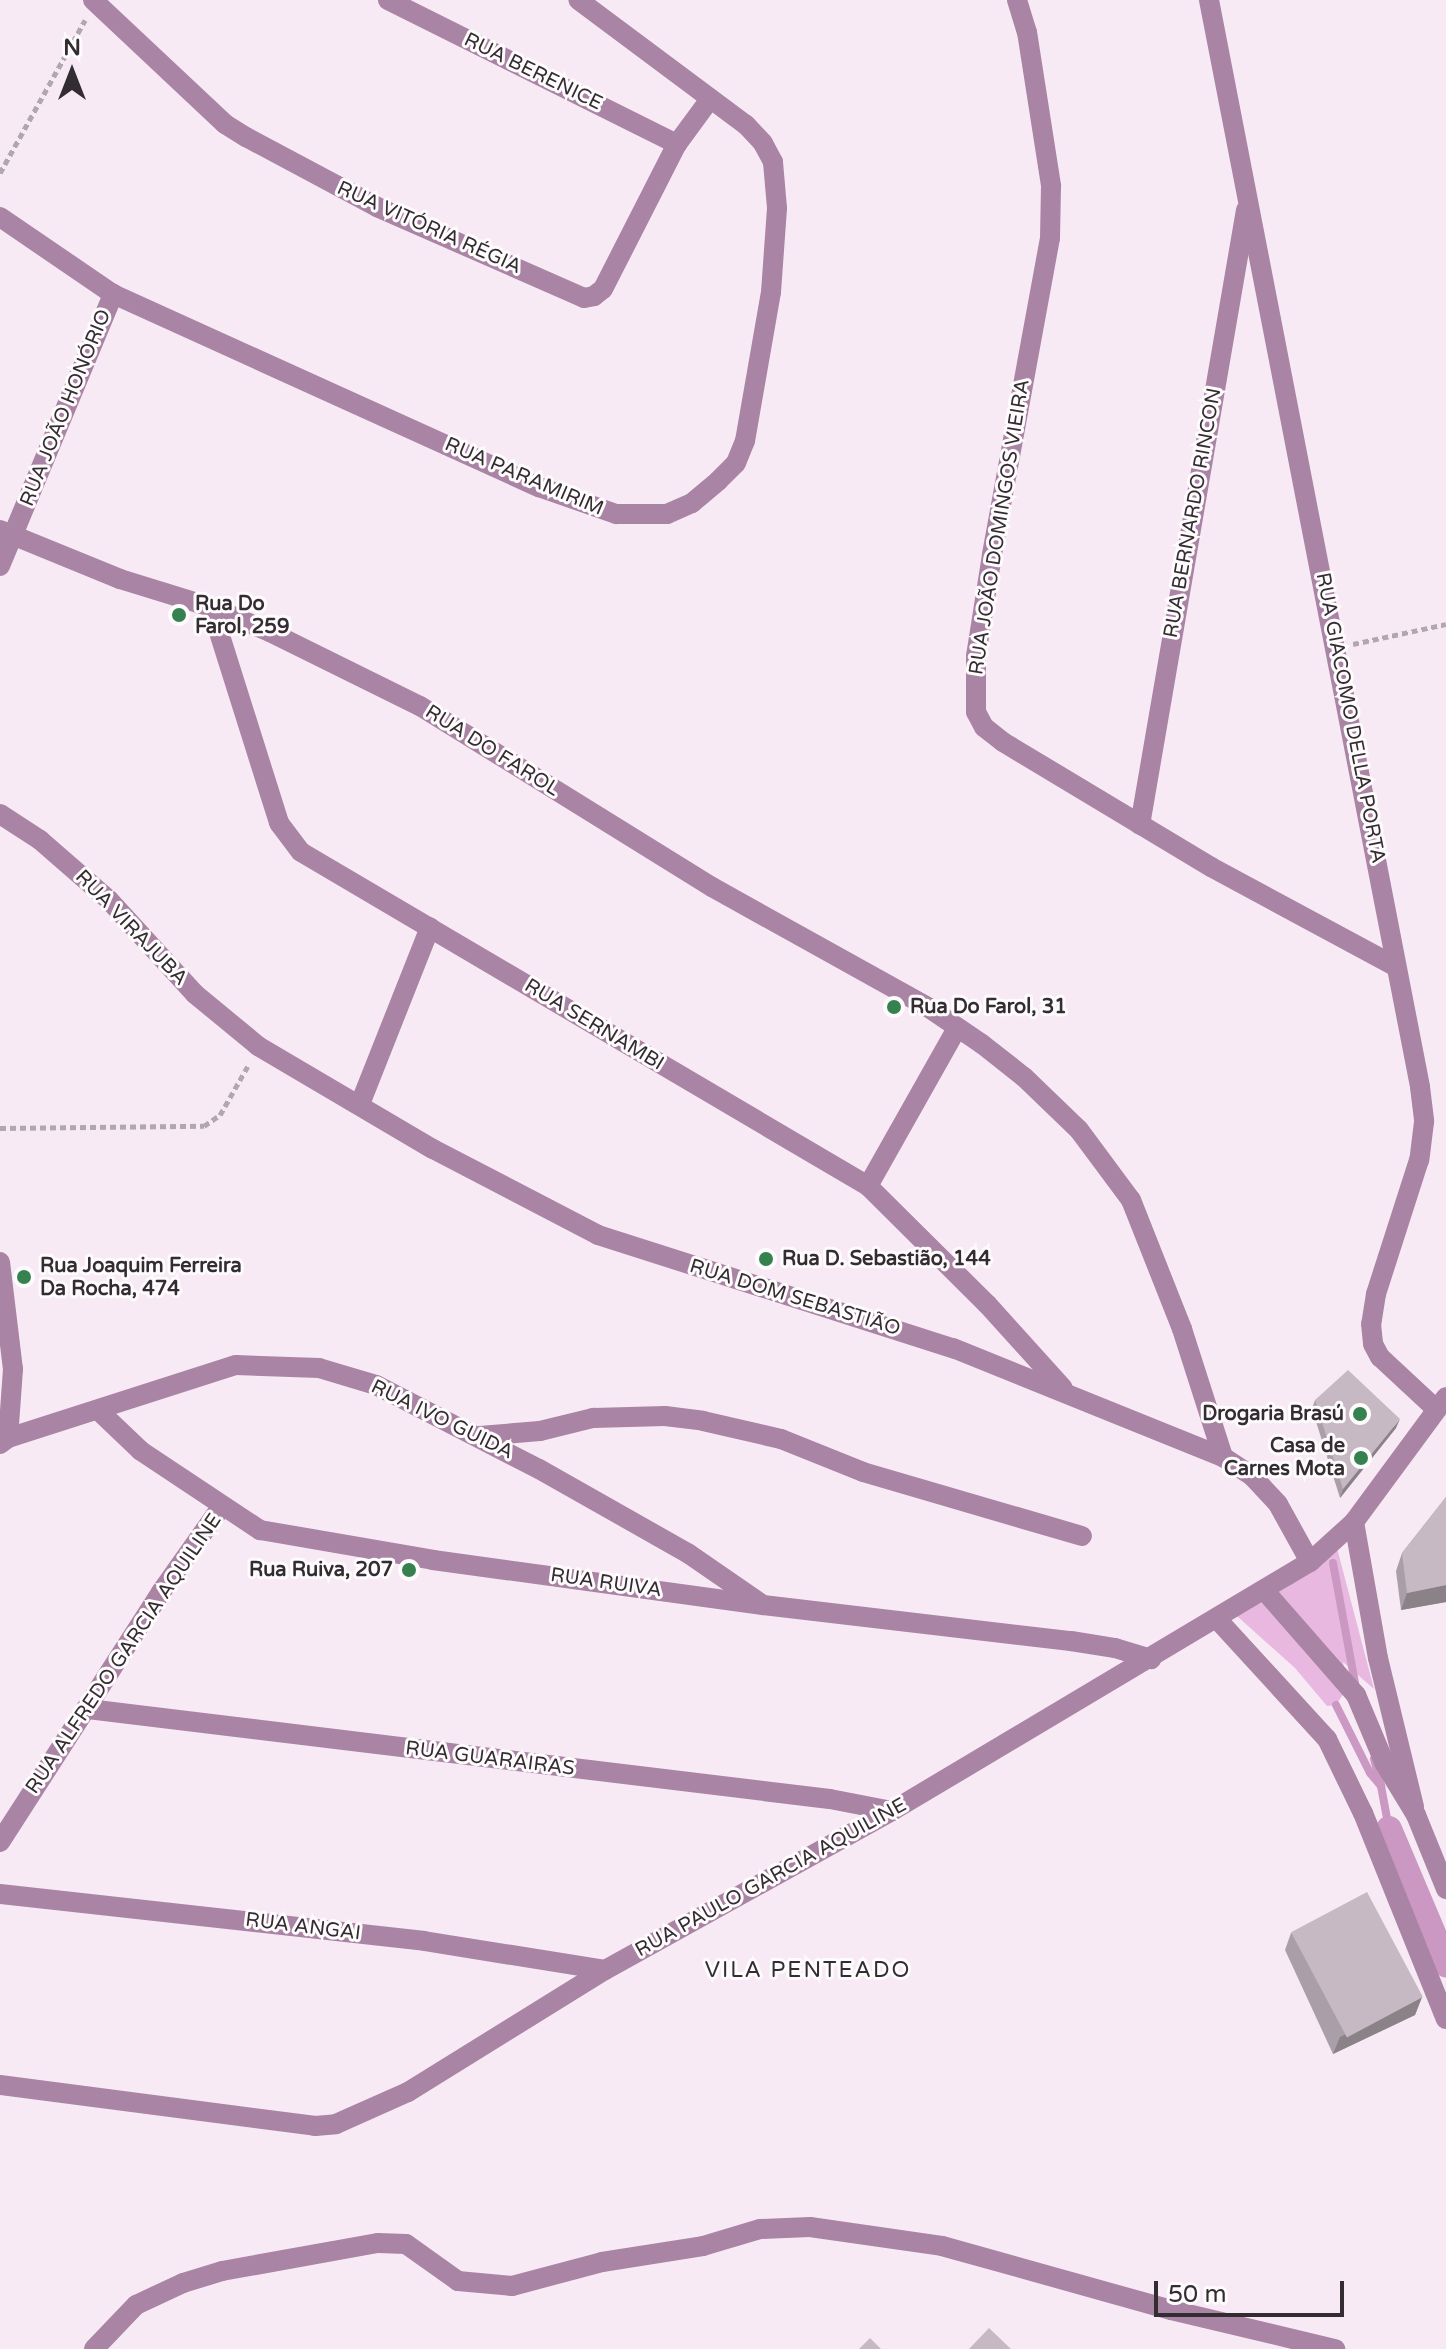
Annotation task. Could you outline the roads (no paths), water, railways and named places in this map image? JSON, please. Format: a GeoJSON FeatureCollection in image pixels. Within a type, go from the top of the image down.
{"type":"FeatureCollection","features":[{"type":"Feature","properties":{"kind":"street","name":"RUA BERENICE"},"geometry":{"type":"LineString","coordinates":[[388,0],[677,144]]}},
{"type":"Feature","properties":{"kind":"street","name":"RUA PARAMIRIM"},"geometry":{"type":"LineString","coordinates":[[0,217],[113,294],[593,509],[643,517],[667,514],[692,503],[736,463],[745,441],[755,401],[771,292],[777,208],[773,162],[763,143],[746,125],[578,0]]}},
{"type":"Feature","properties":{"kind":"street","name":"RUA JOÃO DOMINGOS VIEIRA"},"geometry":{"type":"LineString","coordinates":[[1017,0],[1027,32],[1051,186],[1050,238],[992,555],[974,699],[984,727],[1003,742],[1140,825],[1395,966]]}},
{"type":"Feature","properties":{"kind":"street","name":"RUA GIACOMO DELLA PORTA"},"geometry":{"type":"LineString","coordinates":[[1209,0],[1336,647],[1424,1122],[1419,1160],[1376,1294],[1371,1324],[1373,1344],[1380,1357],[1441,1403]]}},
{"type":"Feature","properties":{"kind":"street","name":"RUA VITÓRIA RÉGIA"},"geometry":{"type":"LineString","coordinates":[[94,1],[225,124],[246,137],[377,207],[584,298],[603,289],[677,144],[710,99]]}},
{"type":"Feature","properties":{"kind":"street","name":"RUA BERNARDO RINCON"},"geometry":{"type":"LineString","coordinates":[[1140,825],[1247,200]]}},
{"type":"Feature","properties":{"kind":"street","name":"RUA JOÃO HONÓRIO"},"geometry":{"type":"LineString","coordinates":[[0,566],[6,534],[113,294]]}},
{"type":"Feature","properties":{"kind":"street","name":"RUA DO FAROL"},"geometry":{"type":"LineString","coordinates":[[6,534],[120,579],[211,607],[270,632],[420,706],[712,887],[929,1008],[1024,1077],[1079,1130],[1131,1200],[1182,1329],[1223,1457]]}},
{"type":"Feature","properties":{"kind":"street","name":"RUA SERNAMBI"},"geometry":{"type":"LineString","coordinates":[[211,607],[279,823],[301,852],[868,1186],[987,1304],[1066,1391]]}},
{"type":"Feature","properties":{"kind":"street","name":"RUA VIRAJUBA"},"geometry":{"type":"LineString","coordinates":[[0,814],[40,840],[109,900],[195,994],[258,1046]]}},
{"type":"Feature","properties":{"kind":"street"},"geometry":{"type":"LineString","coordinates":[[360,1104],[430,927]]}},
{"type":"Feature","properties":{"kind":"street"},"geometry":{"type":"LineString","coordinates":[[868,1186],[957,1028]]}},
{"type":"Feature","properties":{"kind":"street","name":"RUA DOM SEBASTIÃO"},"geometry":{"type":"LineString","coordinates":[[258,1046],[433,1149],[598,1235],[899,1330],[1066,1391],[1223,1457],[1252,1476],[1278,1504],[1310,1562]]}},
{"type":"Feature","properties":{"kind":"street"},"geometry":{"type":"LineString","coordinates":[[0,1262],[13,1369],[4,1441]]}},
{"type":"Feature","properties":{"kind":"street","name":"RUA IVO GUIDA"},"geometry":{"type":"LineString","coordinates":[[4,1441],[236,1365],[319,1368],[376,1385],[476,1436],[689,1554],[763,1605]]}},
{"type":"Feature","properties":{"kind":"street","name":"RUA PAULO GARCIA AQUILINE"},"geometry":{"type":"LineString","coordinates":[[0,2085],[315,2126],[336,2124],[408,2092],[605,1970],[892,1811],[1310,1562],[1354,1522],[1441,1403]]}},
{"type":"Feature","properties":{"kind":"street","name":"RUA RUIVA"},"geometry":{"type":"LineString","coordinates":[[99,1411],[141,1451],[260,1530],[433,1560],[763,1605],[1071,1641],[1115,1648],[1151,1659]]}},
{"type":"Feature","properties":{"kind":"street"},"geometry":{"type":"LineString","coordinates":[[476,1436],[540,1431],[593,1418],[665,1416],[703,1421],[781,1439],[863,1472],[1082,1536]]}},
{"type":"Feature","properties":{"kind":"street","name":"RUA ALFREDO GARCIA AQUILINE"},"geometry":{"type":"LineString","coordinates":[[0,1842],[161,1592],[222,1506]]}},
{"type":"Feature","properties":{"kind":"street"},"geometry":{"type":"LineString","coordinates":[[1354,1522],[1378,1658],[1416,1815],[1446,1889]]}},
{"type":"Feature","properties":{"kind":"street"},"geometry":{"type":"LineString","coordinates":[[1264,1590],[1356,1695],[1385,1764],[1416,1815]]}},
{"type":"Feature","properties":{"kind":"street"},"geometry":{"type":"LineString","coordinates":[[1217,1619],[1327,1739],[1363,1813],[1446,2019]]}},
{"type":"Feature","properties":{"kind":"street","name":"RUA GUARAIRAS"},"geometry":{"type":"LineString","coordinates":[[88,1709],[830,1799],[892,1811]]}},
{"type":"Feature","properties":{"kind":"street","name":"RUA ANGAI"},"geometry":{"type":"LineString","coordinates":[[0,1894],[424,1941],[605,1970]]}},
{"type":"Feature","properties":{"kind":"street"},"geometry":{"type":"LineString","coordinates":[[94,2349],[136,2305],[183,2283],[222,2271],[378,2243],[406,2244],[458,2281],[512,2286],[602,2262],[703,2246],[760,2229],[810,2227],[942,2246],[1171,2310],[1335,2349]]}},
{"type":"Feature","properties":{"kind":"waterway"},"geometry":{"type":"LineString","coordinates":[[1333,1563],[1356,1688]]}},
{"type":"Feature","properties":{"kind":"waterway"},"geometry":{"type":"LineString","coordinates":[[1336,1705],[1370,1773],[1381,1786],[1389,1829]]}},
{"type":"Feature","properties":{"kind":"waterway"},"geometry":{"type":"LineString","coordinates":[[1374,1759],[1381,1786]]}},
{"type":"Feature","properties":{"kind":"waterway"},"geometry":{"type":"LineString","coordinates":[[1389,1829],[1446,1964]]}},
{"type":"Feature","properties":{"kind":"place","name":"Rua Do Farol, 259"},"geometry":{"type":"Point","coordinates":[179,615]}},
{"type":"Feature","properties":{"kind":"place","name":"Rua Do Farol, 31"},"geometry":{"type":"Point","coordinates":[894,1007]}},
{"type":"Feature","properties":{"kind":"place","name":"Rua D. Sebastião, 144"},"geometry":{"type":"Point","coordinates":[766,1259]}},
{"type":"Feature","properties":{"kind":"place","name":"Rua Joaquim Ferreira Da Rocha, 474"},"geometry":{"type":"Point","coordinates":[24,1277]}},
{"type":"Feature","properties":{"kind":"place","name":"Drogaria Brasú"},"geometry":{"type":"Point","coordinates":[1360,1414]}},
{"type":"Feature","properties":{"kind":"place","name":"Casa de Carnes Mota"},"geometry":{"type":"Point","coordinates":[1361,1458]}},
{"type":"Feature","properties":{"kind":"place","name":"Rua Ruiva, 207"},"geometry":{"type":"Point","coordinates":[409,1570]}},
{"type":"Feature","properties":{"kind":"district","name":"VILA PENTEADO"},"geometry":{"type":"Point","coordinates":[808,1971]}}]}
